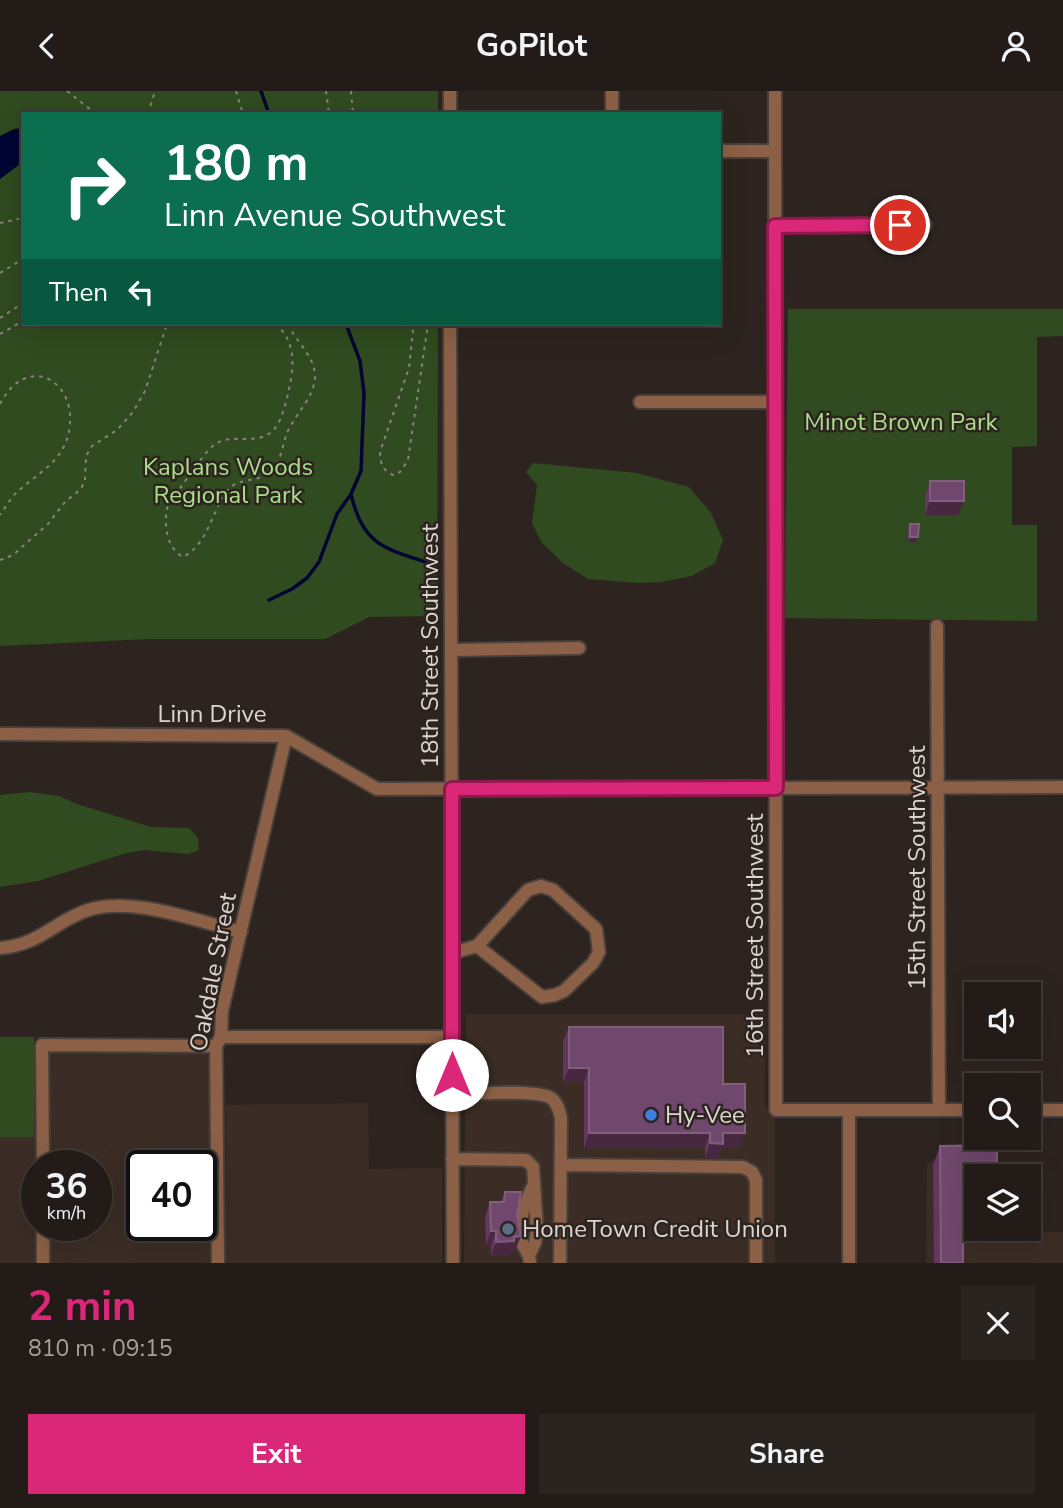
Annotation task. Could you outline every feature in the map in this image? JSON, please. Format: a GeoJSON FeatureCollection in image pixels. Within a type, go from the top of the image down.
{"type":"FeatureCollection","features":[{"type":"Feature","properties":{"kind":"street"},"geometry":{"type":"LineString","coordinates":[[450,91],[450,112]]}},
{"type":"Feature","properties":{"kind":"street"},"geometry":{"type":"LineString","coordinates":[[612,91],[612,112]]}},
{"type":"Feature","properties":{"kind":"street","name":"16th Street Southwest"},"geometry":{"type":"LineString","coordinates":[[775,91],[776,1110],[849,1110]]}},
{"type":"Feature","properties":{"kind":"street"},"geometry":{"type":"LineString","coordinates":[[721,151],[775,151]]}},
{"type":"Feature","properties":{"kind":"street"},"geometry":{"type":"LineString","coordinates":[[775,226],[925,225]]}},
{"type":"Feature","properties":{"kind":"street","name":"18th Street Southwest"},"geometry":{"type":"LineString","coordinates":[[450,326],[453,1263]]}},
{"type":"Feature","properties":{"kind":"street"},"geometry":{"type":"LineString","coordinates":[[640,403],[775,402]]}},
{"type":"Feature","properties":{"kind":"street","name":"15th Street Southwest"},"geometry":{"type":"LineString","coordinates":[[937,627],[939,1110]]}},
{"type":"Feature","properties":{"kind":"street"},"geometry":{"type":"LineString","coordinates":[[451,649],[579,648]]}},
{"type":"Feature","properties":{"kind":"street","name":"Linn Drive"},"geometry":{"type":"LineString","coordinates":[[0,734],[286,736],[377,789],[1063,787]]}},
{"type":"Feature","properties":{"kind":"street","name":"Oakdale Street"},"geometry":{"type":"LineString","coordinates":[[218,1263],[219,1042],[222,1011],[286,736]]}},
{"type":"Feature","properties":{"kind":"street"},"geometry":{"type":"LineString","coordinates":[[452,953],[477,946],[528,890],[541,887],[553,890],[572,906],[596,929],[599,939],[599,951],[593,963],[564,991],[542,997],[477,946]]}},
{"type":"Feature","properties":{"kind":"street"},"geometry":{"type":"LineString","coordinates":[[0,947],[23,944],[86,911],[116,905],[143,908],[241,932]]}},
{"type":"Feature","properties":{"kind":"street"},"geometry":{"type":"LineString","coordinates":[[43,1150],[42,1045],[452,1037]]}},
{"type":"Feature","properties":{"kind":"street"},"geometry":{"type":"LineString","coordinates":[[452,1094],[534,1093],[551,1098],[559,1110],[560,1263]]}},
{"type":"Feature","properties":{"kind":"street"},"geometry":{"type":"LineString","coordinates":[[849,1263],[849,1110],[964,1110]]}},
{"type":"Feature","properties":{"kind":"street"},"geometry":{"type":"LineString","coordinates":[[1041,1110],[1063,1110]]}},
{"type":"Feature","properties":{"kind":"street"},"geometry":{"type":"LineString","coordinates":[[452,1159],[526,1160],[533,1167],[534,1186],[523,1205],[521,1230],[522,1243],[530,1258]]}},
{"type":"Feature","properties":{"kind":"street"},"geometry":{"type":"LineString","coordinates":[[561,1165],[743,1167],[752,1172],[756,1180],[757,1263]]}},
{"type":"Feature","properties":{"kind":"street"},"geometry":{"type":"LineString","coordinates":[[43,1241],[43,1263]]}},
{"type":"Feature","properties":{"kind":"path"},"geometry":{"type":"LineString","coordinates":[[67,91],[93,112]]}},
{"type":"Feature","properties":{"kind":"path"},"geometry":{"type":"LineString","coordinates":[[149,112],[155,91]]}},
{"type":"Feature","properties":{"kind":"path"},"geometry":{"type":"LineString","coordinates":[[236,91],[242,112]]}},
{"type":"Feature","properties":{"kind":"path"},"geometry":{"type":"LineString","coordinates":[[326,91],[329,112]]}},
{"type":"Feature","properties":{"kind":"path"},"geometry":{"type":"LineString","coordinates":[[351,91],[353,112]]}},
{"type":"Feature","properties":{"kind":"path"},"geometry":{"type":"LineString","coordinates":[[0,223],[21,218]]}},
{"type":"Feature","properties":{"kind":"path"},"geometry":{"type":"LineString","coordinates":[[0,273],[21,260]]}},
{"type":"Feature","properties":{"kind":"path"},"geometry":{"type":"LineString","coordinates":[[0,318],[21,304]]}},
{"type":"Feature","properties":{"kind":"path"},"geometry":{"type":"LineString","coordinates":[[0,334],[21,322]]}},
{"type":"Feature","properties":{"kind":"path"},"geometry":{"type":"LineString","coordinates":[[0,560],[13,555],[48,524],[65,502],[81,489],[85,480],[86,456],[92,446],[117,430],[133,412],[145,391],[166,326]]}},
{"type":"Feature","properties":{"kind":"path"},"geometry":{"type":"LineString","coordinates":[[277,326],[287,337],[292,349],[293,373],[282,417],[274,430],[266,435],[253,439],[226,439],[214,445],[168,505],[165,516],[169,541],[174,553],[183,557],[192,552],[207,531],[228,489],[271,471],[278,461],[288,430],[312,391],[315,375],[312,361],[289,326]]}},
{"type":"Feature","properties":{"kind":"path"},"geometry":{"type":"LineString","coordinates":[[408,326],[413,331],[409,368],[380,452],[384,471],[393,475],[400,472],[408,460],[428,326]]}},
{"type":"Feature","properties":{"kind":"path"},"geometry":{"type":"LineString","coordinates":[[0,404],[16,384],[33,375],[43,375],[55,382],[66,396],[71,419],[67,439],[60,453],[15,494],[0,515]]}},
{"type":"Feature","properties":{"kind":"shaded area"},"geometry":{"type":"Polygon","coordinates":[[[466,1014],[765,1014],[765,1103],[769,1114],[775,1118],[775,1263],[464,1263],[466,1014]]]}},
{"type":"Feature","properties":{"kind":"shaded area"},"geometry":{"type":"Polygon","coordinates":[[[34,1048],[206,1052],[211,1060],[211,1150],[126,1150],[126,1241],[210,1241],[210,1263],[0,1263],[0,1137],[34,1137],[34,1048]]]}},
{"type":"Feature","properties":{"kind":"shaded area"},"geometry":{"type":"Polygon","coordinates":[[[368,1103],[369,1169],[442,1168],[442,1263],[226,1263],[226,1105],[368,1103]]]}},
{"type":"Feature","properties":{"kind":"shaded area"},"geometry":{"type":"Polygon","coordinates":[[[927,1162],[999,1162],[964,1164],[964,1241],[1041,1241],[1041,1232],[1063,1232],[1063,1263],[926,1263],[927,1162]]]}},
{"type":"Feature","properties":{"kind":"green space","name":"Kaplans Woods Regional Park"},"geometry":{"type":"Polygon","coordinates":[[[0,91],[438,91],[438,112],[21,112],[21,326],[438,326],[437,616],[369,617],[325,639],[149,639],[0,646],[0,91]]]}},
{"type":"Feature","properties":{"kind":"green space","name":"Minot Brown Park"},"geometry":{"type":"Polygon","coordinates":[[[788,309],[1063,309],[1063,336],[1037,337],[1037,446],[1012,447],[1012,525],[1037,525],[1037,621],[785,618],[788,309]]]}},
{"type":"Feature","properties":{"kind":"green space"},"geometry":{"type":"Polygon","coordinates":[[[533,463],[637,473],[689,487],[711,513],[723,540],[715,563],[692,576],[661,582],[588,579],[563,563],[542,543],[532,523],[537,485],[526,472],[533,463]]]}},
{"type":"Feature","properties":{"kind":"green space"},"geometry":{"type":"Polygon","coordinates":[[[30,792],[59,796],[151,827],[189,828],[198,838],[199,850],[188,854],[144,850],[38,881],[0,887],[0,795],[30,792]]]}},
{"type":"Feature","properties":{"kind":"green space"},"geometry":{"type":"Polygon","coordinates":[[[0,1037],[34,1037],[34,1137],[0,1137],[0,1037]]]}},
{"type":"Feature","properties":{"kind":"water"},"geometry":{"type":"Polygon","coordinates":[[[21,128],[21,163],[0,179],[0,136],[21,128]]]}},
{"type":"Feature","properties":{"kind":"building"},"geometry":{"type":"Polygon","coordinates":[[[930,481],[964,481],[964,501],[930,501],[930,481]]]}},
{"type":"Feature","properties":{"kind":"building"},"geometry":{"type":"Polygon","coordinates":[[[910,524],[919,524],[918,537],[910,537],[910,524]]]}},
{"type":"Feature","properties":{"kind":"building"},"geometry":{"type":"Polygon","coordinates":[[[569,1027],[723,1027],[723,1084],[745,1084],[745,1133],[723,1133],[723,1144],[710,1143],[710,1133],[589,1133],[589,1068],[569,1068],[569,1027]]]}},
{"type":"Feature","properties":{"kind":"building"},"geometry":{"type":"Polygon","coordinates":[[[940,1146],[964,1146],[964,1150],[997,1150],[997,1164],[964,1164],[963,1263],[941,1263],[940,1146]]]}},
{"type":"Feature","properties":{"kind":"building"},"geometry":{"type":"Polygon","coordinates":[[[505,1192],[521,1192],[517,1215],[521,1236],[514,1237],[514,1241],[496,1242],[496,1231],[491,1231],[490,1202],[504,1202],[505,1192]]]}},
{"type":"Feature","properties":{"kind":"waterway"},"geometry":{"type":"LineString","coordinates":[[261,91],[268,112]]}},
{"type":"Feature","properties":{"kind":"waterway"},"geometry":{"type":"LineString","coordinates":[[269,600],[307,578],[319,562],[337,514],[351,494],[361,471],[364,393],[360,361],[347,326]]}},
{"type":"Feature","properties":{"kind":"waterway"},"geometry":{"type":"LineString","coordinates":[[351,494],[361,523],[376,541],[426,562]]}},
{"type":"Feature","properties":{"kind":"place","name":"Hy-Vee"},"geometry":{"type":"Point","coordinates":[651,1115]}},
{"type":"Feature","properties":{"kind":"place","name":"HomeTown Credit Union"},"geometry":{"type":"Point","coordinates":[508,1229]}},
{"type":"Feature","properties":{"kind":"route"},"geometry":{"type":"LineString","coordinates":[[452,1075],[452,789],[776,788],[775,226],[900,225]]}}]}
